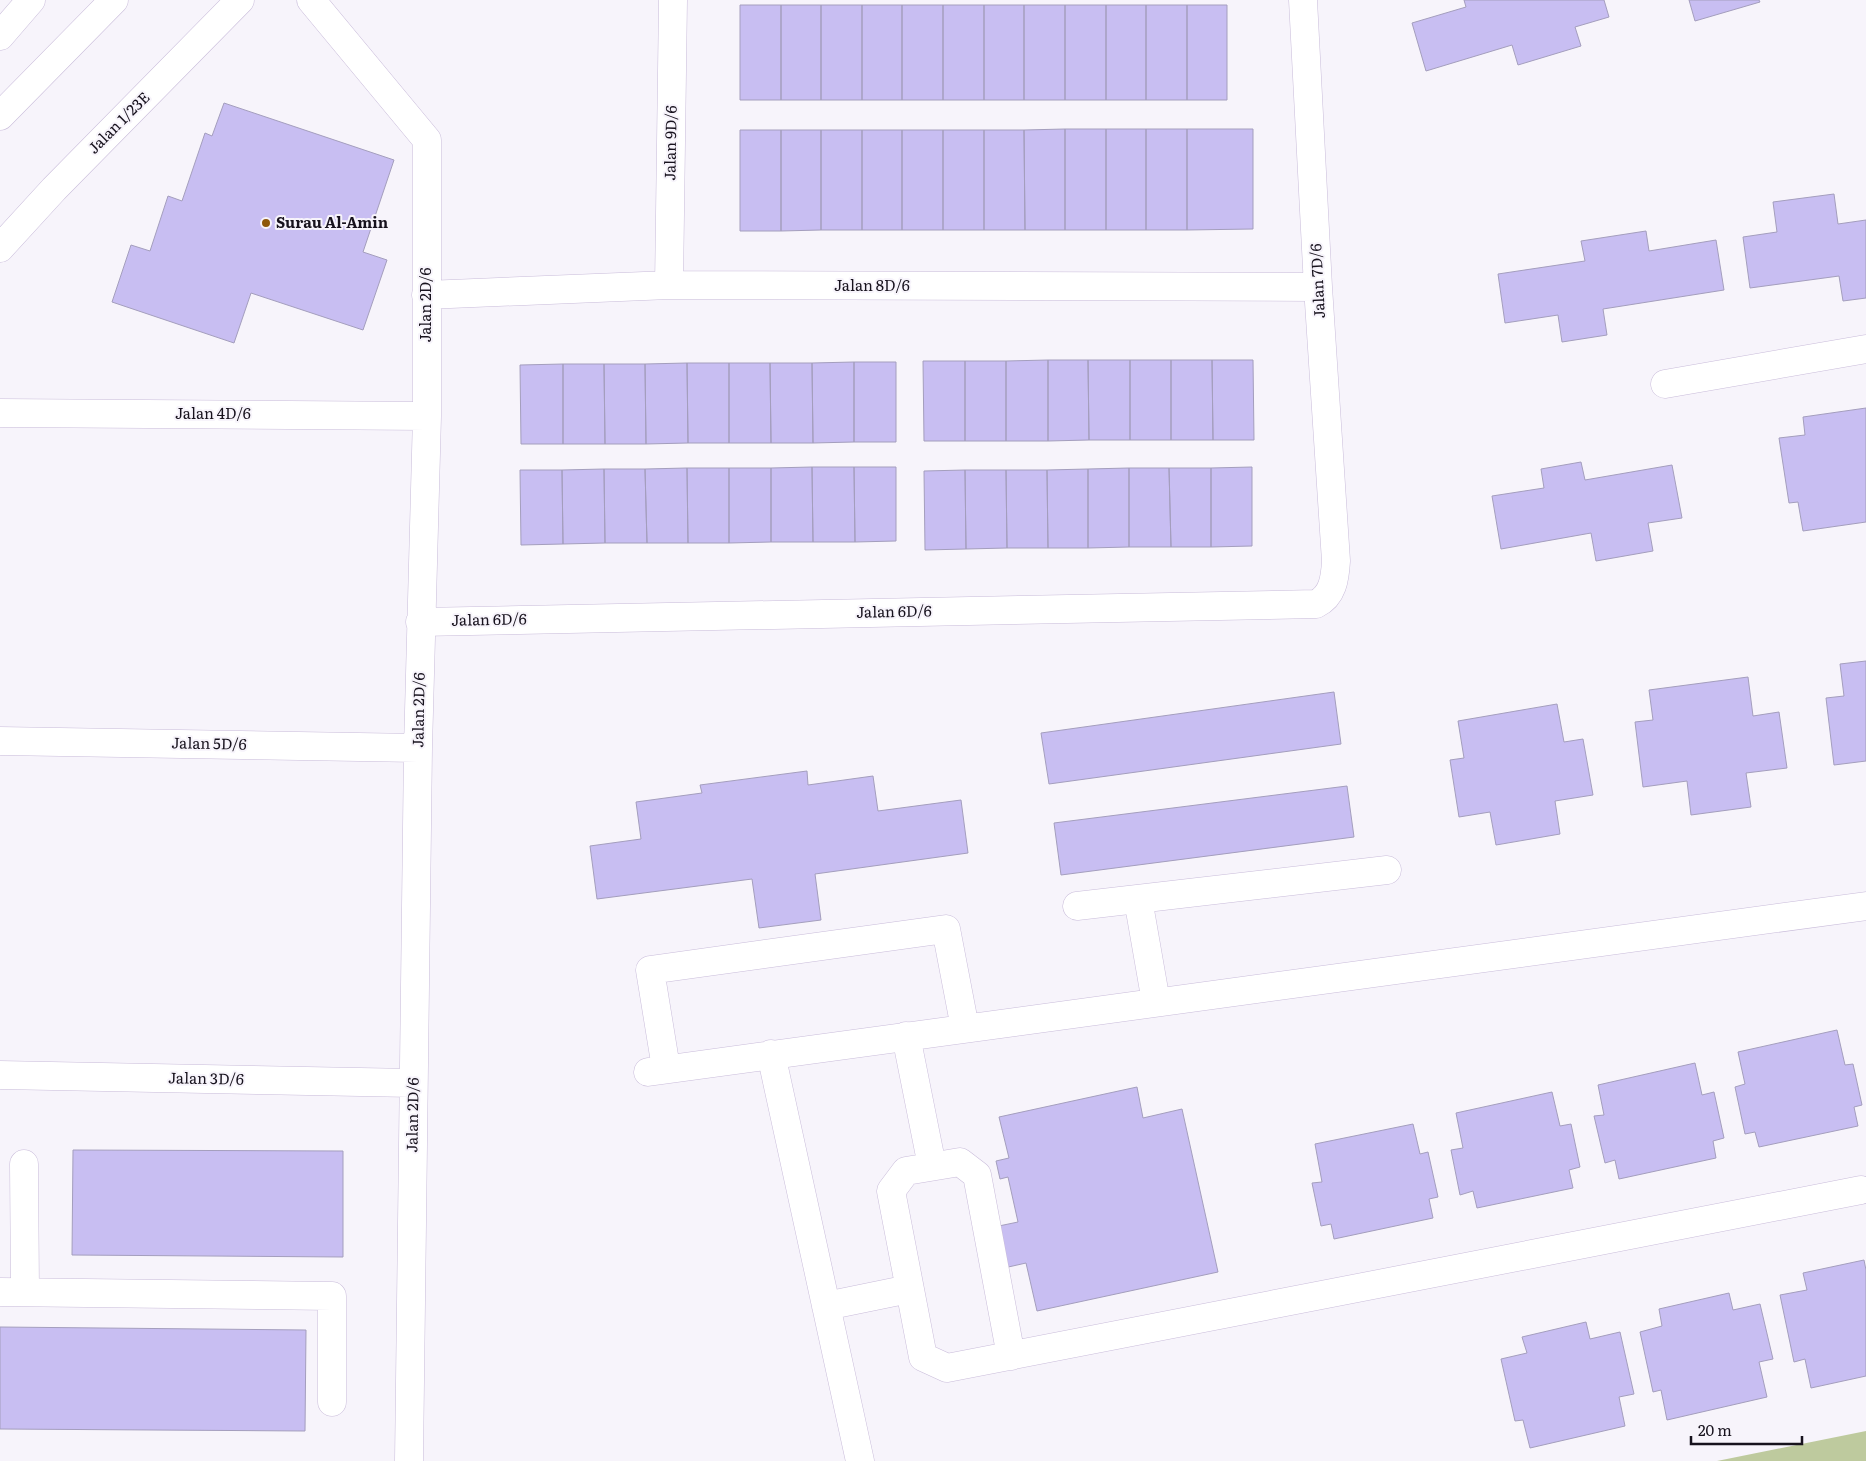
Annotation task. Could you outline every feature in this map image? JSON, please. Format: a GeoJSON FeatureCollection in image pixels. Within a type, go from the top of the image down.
{"type":"FeatureCollection","features":[{"type":"Feature","properties":{"kind":"street"},"geometry":{"type":"LineString","coordinates":[[0,36],[31,0]]}},
{"type":"Feature","properties":{"kind":"street"},"geometry":{"type":"LineString","coordinates":[[0,116],[114,0]]}},
{"type":"Feature","properties":{"kind":"street","name":"Jalan 1/23E"},"geometry":{"type":"LineString","coordinates":[[0,248],[54,189],[240,0]]}},
{"type":"Feature","properties":{"kind":"street","name":"Jalan 2D/6"},"geometry":{"type":"LineString","coordinates":[[311,0],[427,140],[427,416],[420,622],[409,1461]]}},
{"type":"Feature","properties":{"kind":"street","name":"Jalan 9D/6"},"geometry":{"type":"LineString","coordinates":[[669,285],[673,0]]}},
{"type":"Feature","properties":{"kind":"street","name":"Jalan 7D/6"},"geometry":{"type":"LineString","coordinates":[[1303,0],[1318,287],[1336,561]]}},
{"type":"Feature","properties":{"kind":"street","name":"Jalan 8D/6"},"geometry":{"type":"LineString","coordinates":[[426,295],[669,285],[1318,287]]}},
{"type":"Feature","properties":{"kind":"street"},"geometry":{"type":"LineString","coordinates":[[1665,384],[1866,349]]}},
{"type":"Feature","properties":{"kind":"street","name":"Jalan 4D/6"},"geometry":{"type":"LineString","coordinates":[[0,413],[427,416]]}},
{"type":"Feature","properties":{"kind":"street","name":"Jalan 6D/6"},"geometry":{"type":"LineString","coordinates":[[420,622],[1316,604],[1328,596],[1332,586],[1336,561]]}},
{"type":"Feature","properties":{"kind":"street","name":"Jalan 5D/6"},"geometry":{"type":"LineString","coordinates":[[0,741],[418,748]]}},
{"type":"Feature","properties":{"kind":"street"},"geometry":{"type":"LineString","coordinates":[[1077,906],[1388,870]]}},
{"type":"Feature","properties":{"kind":"street"},"geometry":{"type":"LineString","coordinates":[[1138,899],[1156,1002]]}},
{"type":"Feature","properties":{"kind":"street"},"geometry":{"type":"LineString","coordinates":[[965,1028],[946,929],[650,970],[657,1070],[1866,906]]}},
{"type":"Feature","properties":{"kind":"street"},"geometry":{"type":"LineString","coordinates":[[906,1036],[932,1166]]}},
{"type":"Feature","properties":{"kind":"street"},"geometry":{"type":"LineString","coordinates":[[771,1054],[860,1461]]}},
{"type":"Feature","properties":{"kind":"street","name":"Jalan 3D/6"},"geometry":{"type":"LineString","coordinates":[[0,1075],[413,1083]]}},
{"type":"Feature","properties":{"kind":"street"},"geometry":{"type":"LineString","coordinates":[[1011,1356],[977,1176],[960,1162],[906,1171],[891,1192],[923,1357],[947,1368],[1011,1356],[1861,1190]]}},
{"type":"Feature","properties":{"kind":"street"},"geometry":{"type":"LineString","coordinates":[[24,1164],[12,1292],[332,1296],[332,1402]]}},
{"type":"Feature","properties":{"kind":"street"},"geometry":{"type":"LineString","coordinates":[[826,1306],[909,1289]]}},
{"type":"Feature","properties":{"kind":"green space"},"geometry":{"type":"Polygon","coordinates":[[[1866,1431],[1866,1461],[1717,1461],[1866,1431]]]}},
{"type":"Feature","properties":{"kind":"building"},"geometry":{"type":"Polygon","coordinates":[[[1464,0],[1604,0],[1609,17],[1575,27],[1581,46],[1518,65],[1512,45],[1426,71],[1412,23],[1466,7],[1464,0]]]}},
{"type":"Feature","properties":{"kind":"building"},"geometry":{"type":"Polygon","coordinates":[[[1689,0],[1759,0],[1760,2],[1695,21],[1689,0]]]}},
{"type":"Feature","properties":{"kind":"building"},"geometry":{"type":"Polygon","coordinates":[[[740,5],[781,5],[781,100],[740,100],[740,5]]]}},
{"type":"Feature","properties":{"kind":"building"},"geometry":{"type":"Polygon","coordinates":[[[781,5],[821,5],[821,100],[781,100],[781,5]]]}},
{"type":"Feature","properties":{"kind":"building"},"geometry":{"type":"Polygon","coordinates":[[[821,5],[862,5],[862,100],[821,100],[821,5]]]}},
{"type":"Feature","properties":{"kind":"building"},"geometry":{"type":"Polygon","coordinates":[[[862,5],[902,5],[902,100],[862,100],[862,5]]]}},
{"type":"Feature","properties":{"kind":"building"},"geometry":{"type":"Polygon","coordinates":[[[902,5],[943,5],[943,100],[902,100],[902,5]]]}},
{"type":"Feature","properties":{"kind":"building"},"geometry":{"type":"Polygon","coordinates":[[[943,5],[984,5],[984,100],[943,100],[943,5]]]}},
{"type":"Feature","properties":{"kind":"building"},"geometry":{"type":"Polygon","coordinates":[[[984,5],[1024,5],[1024,100],[984,100],[984,5]]]}},
{"type":"Feature","properties":{"kind":"building"},"geometry":{"type":"Polygon","coordinates":[[[1024,5],[1065,5],[1065,100],[1024,100],[1024,5]]]}},
{"type":"Feature","properties":{"kind":"building"},"geometry":{"type":"Polygon","coordinates":[[[1065,5],[1106,5],[1106,100],[1065,100],[1065,5]]]}},
{"type":"Feature","properties":{"kind":"building"},"geometry":{"type":"Polygon","coordinates":[[[1106,5],[1146,5],[1146,100],[1106,100],[1106,5]]]}},
{"type":"Feature","properties":{"kind":"building"},"geometry":{"type":"Polygon","coordinates":[[[1146,5],[1187,5],[1187,100],[1146,100],[1146,5]]]}},
{"type":"Feature","properties":{"kind":"building"},"geometry":{"type":"Polygon","coordinates":[[[1187,5],[1227,5],[1227,100],[1187,100],[1187,5]]]}},
{"type":"Feature","properties":{"kind":"building","name":"Surau Al-Amin"},"geometry":{"type":"Polygon","coordinates":[[[224,103],[394,160],[363,252],[387,260],[363,330],[251,293],[234,343],[112,302],[131,245],[150,251],[168,196],[182,201],[205,133],[212,136],[224,103]]]}},
{"type":"Feature","properties":{"kind":"building"},"geometry":{"type":"Polygon","coordinates":[[[1065,129],[1106,129],[1106,230],[1065,230],[1065,129]]]}},
{"type":"Feature","properties":{"kind":"building"},"geometry":{"type":"Polygon","coordinates":[[[1065,129],[1065,230],[1025,230],[1024,130],[1065,129]]]}},
{"type":"Feature","properties":{"kind":"building"},"geometry":{"type":"Polygon","coordinates":[[[1106,129],[1146,129],[1146,230],[1106,230],[1106,129]]]}},
{"type":"Feature","properties":{"kind":"building"},"geometry":{"type":"Polygon","coordinates":[[[1146,129],[1187,129],[1187,230],[1146,230],[1146,129]]]}},
{"type":"Feature","properties":{"kind":"building"},"geometry":{"type":"Polygon","coordinates":[[[1187,129],[1253,129],[1253,229],[1187,230],[1187,129]]]}},
{"type":"Feature","properties":{"kind":"building"},"geometry":{"type":"Polygon","coordinates":[[[740,130],[781,130],[781,231],[740,231],[740,130]]]}},
{"type":"Feature","properties":{"kind":"building"},"geometry":{"type":"Polygon","coordinates":[[[781,130],[821,130],[821,230],[781,231],[781,130]]]}},
{"type":"Feature","properties":{"kind":"building"},"geometry":{"type":"Polygon","coordinates":[[[821,130],[862,130],[862,230],[821,230],[821,130]]]}},
{"type":"Feature","properties":{"kind":"building"},"geometry":{"type":"Polygon","coordinates":[[[862,130],[902,130],[902,230],[862,230],[862,130]]]}},
{"type":"Feature","properties":{"kind":"building"},"geometry":{"type":"Polygon","coordinates":[[[902,130],[943,130],[943,230],[902,230],[902,130]]]}},
{"type":"Feature","properties":{"kind":"building"},"geometry":{"type":"Polygon","coordinates":[[[943,130],[984,130],[984,230],[943,230],[943,130]]]}},
{"type":"Feature","properties":{"kind":"building"},"geometry":{"type":"Polygon","coordinates":[[[984,130],[1024,130],[1025,230],[984,230],[984,130]]]}},
{"type":"Feature","properties":{"kind":"building"},"geometry":{"type":"Polygon","coordinates":[[[1834,194],[1838,224],[1866,220],[1866,298],[1843,301],[1839,276],[1750,288],[1743,237],[1777,232],[1773,202],[1834,194]]]}},
{"type":"Feature","properties":{"kind":"building"},"geometry":{"type":"Polygon","coordinates":[[[1646,231],[1649,251],[1716,240],[1724,290],[1603,309],[1607,335],[1562,342],[1558,315],[1505,323],[1498,274],[1585,261],[1581,241],[1646,231]]]}},
{"type":"Feature","properties":{"kind":"building"},"geometry":{"type":"Polygon","coordinates":[[[1048,360],[1048,441],[1006,441],[1006,361],[1048,360]]]}},
{"type":"Feature","properties":{"kind":"building"},"geometry":{"type":"Polygon","coordinates":[[[1048,360],[1088,360],[1089,440],[1048,441],[1048,360]]]}},
{"type":"Feature","properties":{"kind":"building"},"geometry":{"type":"Polygon","coordinates":[[[1088,360],[1130,360],[1130,440],[1089,440],[1088,360]]]}},
{"type":"Feature","properties":{"kind":"building"},"geometry":{"type":"Polygon","coordinates":[[[1130,360],[1171,360],[1171,440],[1130,440],[1130,360]]]}},
{"type":"Feature","properties":{"kind":"building"},"geometry":{"type":"Polygon","coordinates":[[[1171,360],[1212,360],[1213,440],[1171,440],[1171,360]]]}},
{"type":"Feature","properties":{"kind":"building"},"geometry":{"type":"Polygon","coordinates":[[[1212,360],[1253,360],[1254,440],[1213,440],[1212,360]]]}},
{"type":"Feature","properties":{"kind":"building"},"geometry":{"type":"Polygon","coordinates":[[[923,361],[965,361],[965,441],[924,441],[923,361]]]}},
{"type":"Feature","properties":{"kind":"building"},"geometry":{"type":"Polygon","coordinates":[[[965,361],[1006,361],[1006,441],[965,441],[965,361]]]}},
{"type":"Feature","properties":{"kind":"building"},"geometry":{"type":"Polygon","coordinates":[[[854,362],[854,442],[813,443],[812,363],[854,362]]]}},
{"type":"Feature","properties":{"kind":"building"},"geometry":{"type":"Polygon","coordinates":[[[854,362],[896,362],[896,442],[854,442],[854,362]]]}},
{"type":"Feature","properties":{"kind":"building"},"geometry":{"type":"Polygon","coordinates":[[[687,363],[688,443],[646,444],[645,364],[687,363]]]}},
{"type":"Feature","properties":{"kind":"building"},"geometry":{"type":"Polygon","coordinates":[[[687,363],[729,363],[729,443],[688,443],[687,363]]]}},
{"type":"Feature","properties":{"kind":"building"},"geometry":{"type":"Polygon","coordinates":[[[729,363],[770,363],[771,443],[729,443],[729,363]]]}},
{"type":"Feature","properties":{"kind":"building"},"geometry":{"type":"Polygon","coordinates":[[[770,363],[812,363],[813,443],[771,443],[770,363]]]}},
{"type":"Feature","properties":{"kind":"building"},"geometry":{"type":"Polygon","coordinates":[[[563,364],[563,444],[521,444],[520,365],[563,364]]]}},
{"type":"Feature","properties":{"kind":"building"},"geometry":{"type":"Polygon","coordinates":[[[563,364],[604,364],[605,444],[563,444],[563,364]]]}},
{"type":"Feature","properties":{"kind":"building"},"geometry":{"type":"Polygon","coordinates":[[[604,364],[645,364],[646,444],[605,444],[604,364]]]}},
{"type":"Feature","properties":{"kind":"building"},"geometry":{"type":"Polygon","coordinates":[[[1866,408],[1866,522],[1803,531],[1798,502],[1789,503],[1779,438],[1805,435],[1803,417],[1866,408]]]}},
{"type":"Feature","properties":{"kind":"building"},"geometry":{"type":"Polygon","coordinates":[[[1581,462],[1585,480],[1672,465],[1682,518],[1648,523],[1653,551],[1596,561],[1591,533],[1501,549],[1492,496],[1544,488],[1541,469],[1581,462]]]}},
{"type":"Feature","properties":{"kind":"building"},"geometry":{"type":"Polygon","coordinates":[[[812,467],[854,467],[855,542],[813,542],[812,467]]]}},
{"type":"Feature","properties":{"kind":"building"},"geometry":{"type":"Polygon","coordinates":[[[812,467],[813,542],[771,542],[771,468],[812,467]]]}},
{"type":"Feature","properties":{"kind":"building"},"geometry":{"type":"Polygon","coordinates":[[[854,467],[896,467],[896,541],[855,542],[854,467]]]}},
{"type":"Feature","properties":{"kind":"building"},"geometry":{"type":"Polygon","coordinates":[[[1252,467],[1252,546],[1211,547],[1211,468],[1252,467]]]}},
{"type":"Feature","properties":{"kind":"building"},"geometry":{"type":"Polygon","coordinates":[[[687,468],[729,468],[729,543],[688,543],[687,468]]]}},
{"type":"Feature","properties":{"kind":"building"},"geometry":{"type":"Polygon","coordinates":[[[687,468],[688,543],[647,543],[645,469],[687,468]]]}},
{"type":"Feature","properties":{"kind":"building"},"geometry":{"type":"Polygon","coordinates":[[[729,468],[771,468],[771,542],[729,543],[729,468]]]}},
{"type":"Feature","properties":{"kind":"building"},"geometry":{"type":"Polygon","coordinates":[[[1129,468],[1169,468],[1171,547],[1129,547],[1129,468]]]}},
{"type":"Feature","properties":{"kind":"building"},"geometry":{"type":"Polygon","coordinates":[[[1129,468],[1129,547],[1088,548],[1088,469],[1129,468]]]}},
{"type":"Feature","properties":{"kind":"building"},"geometry":{"type":"Polygon","coordinates":[[[1169,468],[1211,468],[1211,547],[1171,547],[1169,468]]]}},
{"type":"Feature","properties":{"kind":"building"},"geometry":{"type":"Polygon","coordinates":[[[604,469],[645,469],[647,543],[605,543],[604,469]]]}},
{"type":"Feature","properties":{"kind":"building"},"geometry":{"type":"Polygon","coordinates":[[[604,469],[605,543],[563,544],[562,470],[604,469]]]}},
{"type":"Feature","properties":{"kind":"building"},"geometry":{"type":"Polygon","coordinates":[[[1088,469],[1088,548],[1048,548],[1047,470],[1088,469]]]}},
{"type":"Feature","properties":{"kind":"building"},"geometry":{"type":"Polygon","coordinates":[[[520,470],[562,470],[563,544],[521,545],[520,470]]]}},
{"type":"Feature","properties":{"kind":"building"},"geometry":{"type":"Polygon","coordinates":[[[965,470],[1006,470],[1007,548],[966,549],[965,470]]]}},
{"type":"Feature","properties":{"kind":"building"},"geometry":{"type":"Polygon","coordinates":[[[965,470],[966,549],[925,550],[924,471],[965,470]]]}},
{"type":"Feature","properties":{"kind":"building"},"geometry":{"type":"Polygon","coordinates":[[[1006,470],[1047,470],[1048,548],[1007,548],[1006,470]]]}},
{"type":"Feature","properties":{"kind":"building"},"geometry":{"type":"Polygon","coordinates":[[[1866,661],[1866,761],[1834,765],[1826,698],[1844,696],[1840,664],[1866,661]]]}},
{"type":"Feature","properties":{"kind":"building"},"geometry":{"type":"Polygon","coordinates":[[[1748,677],[1753,716],[1779,712],[1787,768],[1746,773],[1751,807],[1691,815],[1687,781],[1643,787],[1635,722],[1653,720],[1649,690],[1748,677]]]}},
{"type":"Feature","properties":{"kind":"building"},"geometry":{"type":"Polygon","coordinates":[[[1334,692],[1341,744],[1049,784],[1041,733],[1334,692]]]}},
{"type":"Feature","properties":{"kind":"building"},"geometry":{"type":"Polygon","coordinates":[[[1557,704],[1564,742],[1583,739],[1593,795],[1555,801],[1560,834],[1496,845],[1490,812],[1459,817],[1450,760],[1464,758],[1458,721],[1557,704]]]}},
{"type":"Feature","properties":{"kind":"building"},"geometry":{"type":"Polygon","coordinates":[[[807,771],[808,785],[873,776],[878,811],[961,800],[968,853],[815,874],[821,920],[759,928],[752,879],[597,899],[590,846],[641,839],[636,802],[702,793],[700,785],[807,771]]]}},
{"type":"Feature","properties":{"kind":"building"},"geometry":{"type":"Polygon","coordinates":[[[1347,786],[1354,837],[1061,875],[1054,823],[1347,786]]]}},
{"type":"Feature","properties":{"kind":"building"},"geometry":{"type":"Polygon","coordinates":[[[1837,1030],[1845,1065],[1853,1064],[1862,1105],[1854,1107],[1858,1126],[1759,1147],[1755,1132],[1745,1134],[1735,1087],[1745,1084],[1738,1052],[1837,1030]]]}},
{"type":"Feature","properties":{"kind":"building"},"geometry":{"type":"Polygon","coordinates":[[[1695,1063],[1702,1095],[1714,1092],[1724,1138],[1713,1141],[1716,1158],[1619,1179],[1615,1160],[1605,1163],[1594,1116],[1604,1115],[1598,1085],[1695,1063]]]}},
{"type":"Feature","properties":{"kind":"building"},"geometry":{"type":"Polygon","coordinates":[[[1137,1087],[1143,1118],[1182,1109],[1218,1272],[1037,1311],[1026,1263],[1004,1268],[994,1227],[1018,1222],[1008,1177],[1000,1179],[996,1161],[1009,1158],[999,1117],[1137,1087]]]}},
{"type":"Feature","properties":{"kind":"building"},"geometry":{"type":"Polygon","coordinates":[[[1552,1092],[1560,1126],[1571,1124],[1580,1167],[1569,1170],[1573,1188],[1477,1208],[1473,1191],[1460,1195],[1451,1150],[1463,1148],[1456,1113],[1552,1092]]]}},
{"type":"Feature","properties":{"kind":"building"},"geometry":{"type":"Polygon","coordinates":[[[1413,1124],[1420,1154],[1428,1152],[1438,1197],[1429,1199],[1433,1218],[1334,1239],[1331,1224],[1321,1226],[1312,1183],[1322,1182],[1315,1144],[1413,1124]]]}},
{"type":"Feature","properties":{"kind":"building"},"geometry":{"type":"Polygon","coordinates":[[[73,1150],[343,1151],[343,1257],[72,1255],[73,1150]]]}},
{"type":"Feature","properties":{"kind":"building"},"geometry":{"type":"Polygon","coordinates":[[[1864,1260],[1866,1270],[1866,1376],[1811,1388],[1805,1359],[1794,1362],[1780,1295],[1807,1290],[1803,1273],[1864,1260]]]}},
{"type":"Feature","properties":{"kind":"building"},"geometry":{"type":"Polygon","coordinates":[[[1729,1293],[1733,1310],[1760,1304],[1773,1359],[1759,1362],[1767,1397],[1667,1420],[1661,1390],[1653,1392],[1640,1332],[1662,1326],[1659,1309],[1729,1293]]]}},
{"type":"Feature","properties":{"kind":"building"},"geometry":{"type":"Polygon","coordinates":[[[1586,1322],[1590,1339],[1620,1332],[1634,1394],[1619,1397],[1625,1426],[1530,1448],[1523,1420],[1515,1421],[1501,1359],[1527,1353],[1522,1337],[1586,1322]]]}},
{"type":"Feature","properties":{"kind":"building"},"geometry":{"type":"Polygon","coordinates":[[[0,1327],[306,1330],[305,1431],[0,1429],[0,1327]]]}},
{"type":"Feature","properties":{"kind":"place","name":"Surau Al-Amin"},"geometry":{"type":"Point","coordinates":[266,223]}}]}
